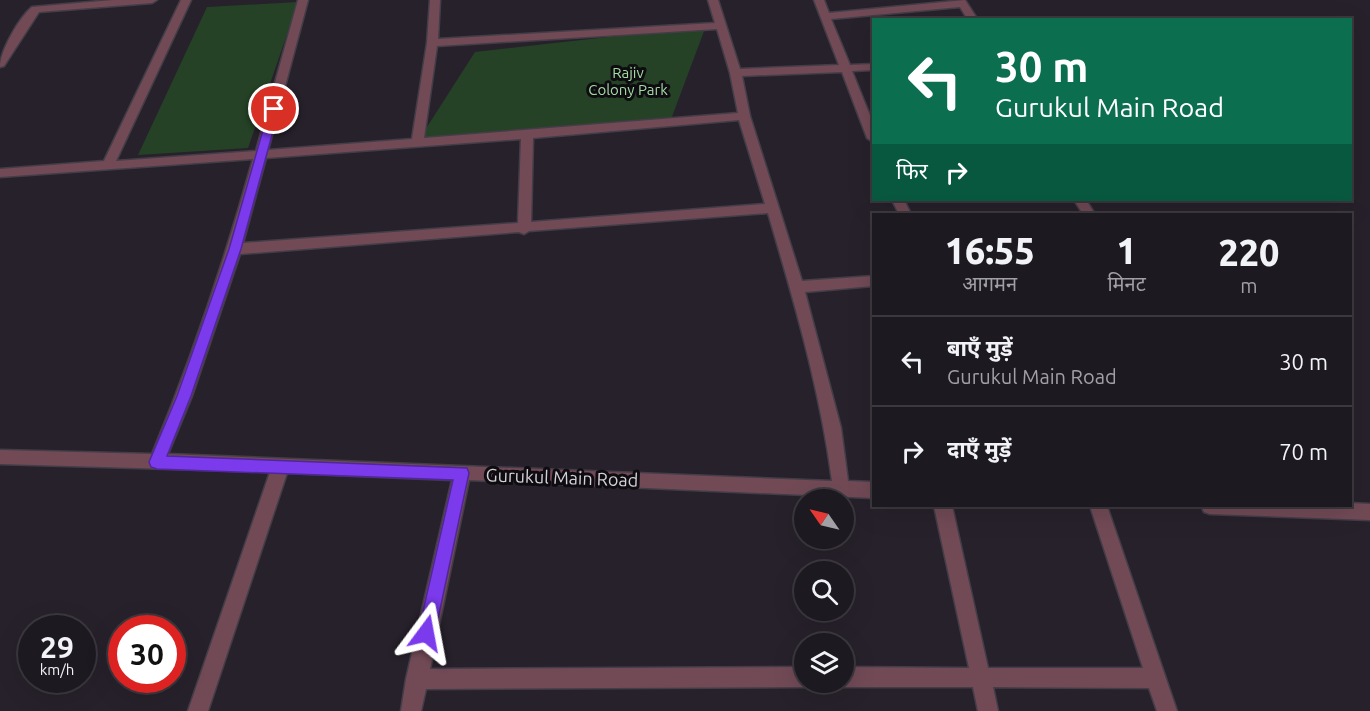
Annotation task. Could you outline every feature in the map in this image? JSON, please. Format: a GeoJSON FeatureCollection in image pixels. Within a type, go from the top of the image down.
{"type":"FeatureCollection","features":[{"type":"Feature","properties":{"kind":"street"},"geometry":{"type":"LineString","coordinates":[[0,64],[31,13],[36,9],[152,0]]}},
{"type":"Feature","properties":{"kind":"street"},"geometry":{"type":"LineString","coordinates":[[108,165],[186,0]]}},
{"type":"Feature","properties":{"kind":"street"},"geometry":{"type":"LineString","coordinates":[[157,462],[184,396],[235,249],[303,0]]}},
{"type":"Feature","properties":{"kind":"street"},"geometry":{"type":"LineString","coordinates":[[418,141],[432,43],[435,0]]}},
{"type":"Feature","properties":{"kind":"street"},"geometry":{"type":"LineString","coordinates":[[712,0],[736,73],[744,116],[797,287],[833,428],[841,488]]}},
{"type":"Feature","properties":{"kind":"street"},"geometry":{"type":"LineString","coordinates":[[819,0],[872,131]]}},
{"type":"Feature","properties":{"kind":"street"},"geometry":{"type":"LineString","coordinates":[[826,16],[962,2],[972,18]]}},
{"type":"Feature","properties":{"kind":"street"},"geometry":{"type":"LineString","coordinates":[[432,43],[721,26]]}},
{"type":"Feature","properties":{"kind":"street"},"geometry":{"type":"LineString","coordinates":[[736,73],[872,67]]}},
{"type":"Feature","properties":{"kind":"street"},"geometry":{"type":"LineString","coordinates":[[0,173],[418,141],[527,136],[744,116]]}},
{"type":"Feature","properties":{"kind":"street"},"geometry":{"type":"LineString","coordinates":[[524,229],[527,136]]}},
{"type":"Feature","properties":{"kind":"street"},"geometry":{"type":"LineString","coordinates":[[235,249],[524,229],[773,208]]}},
{"type":"Feature","properties":{"kind":"street"},"geometry":{"type":"LineString","coordinates":[[797,287],[872,281]]}},
{"type":"Feature","properties":{"kind":"street","name":"Gurukul Main Road"},"geometry":{"type":"LineString","coordinates":[[0,457],[281,465],[872,490]]}},
{"type":"Feature","properties":{"kind":"street"},"geometry":{"type":"LineString","coordinates":[[198,711],[281,465]]}},
{"type":"Feature","properties":{"kind":"street"},"geometry":{"type":"LineString","coordinates":[[411,711],[416,679],[462,473]]}},
{"type":"Feature","properties":{"kind":"street"},"geometry":{"type":"LineString","coordinates":[[943,507],[988,711]]}},
{"type":"Feature","properties":{"kind":"street"},"geometry":{"type":"LineString","coordinates":[[1099,507],[1154,678],[1167,711]]}},
{"type":"Feature","properties":{"kind":"street"},"geometry":{"type":"LineString","coordinates":[[1254,507],[1370,512]]}},
{"type":"Feature","properties":{"kind":"street"},"geometry":{"type":"LineString","coordinates":[[416,679],[794,677]]}},
{"type":"Feature","properties":{"kind":"street"},"geometry":{"type":"LineString","coordinates":[[854,677],[1154,678]]}},
{"type":"Feature","properties":{"kind":"green space"},"geometry":{"type":"Polygon","coordinates":[[[298,2],[248,148],[138,155],[207,7],[298,2]]]}},
{"type":"Feature","properties":{"kind":"green space","name":"Rajiv Colony Park"},"geometry":{"type":"Polygon","coordinates":[[[706,26],[670,122],[418,141],[475,52],[706,26]]]}},
{"type":"Feature","properties":{"kind":"route"},"geometry":{"type":"LineString","coordinates":[[274,109],[235,249],[184,396],[157,462],[462,473],[426,633]]}}]}
